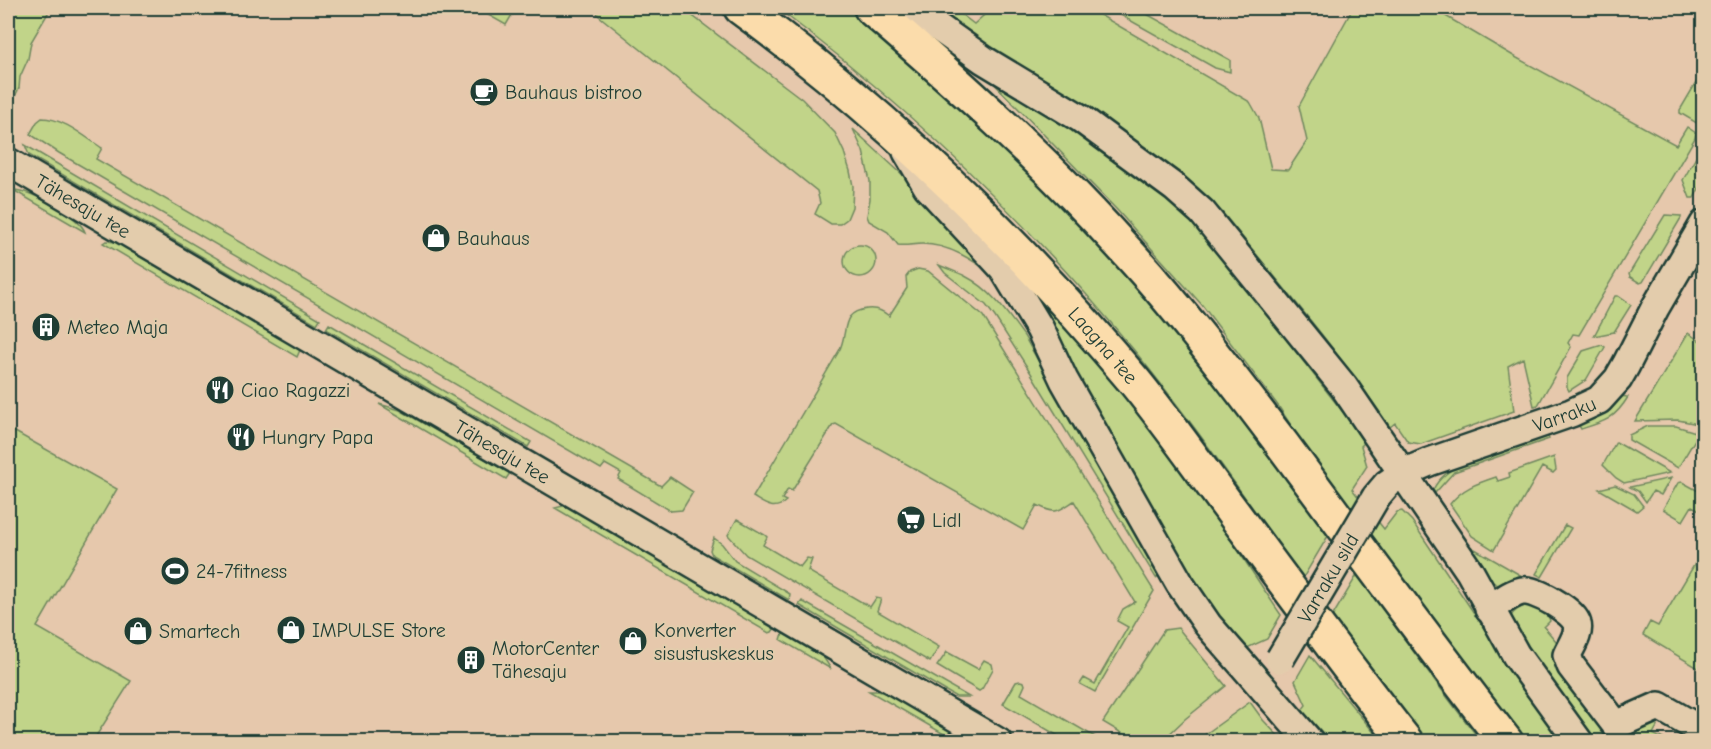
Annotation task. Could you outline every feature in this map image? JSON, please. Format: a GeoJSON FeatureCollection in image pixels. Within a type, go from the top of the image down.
{"type":"FeatureCollection","features":[{"type":"Feature","properties":{"kind":"main road","name":"Laagna tee"},"geometry":{"type":"LineString","coordinates":[[741,8],[894,130],[989,222],[1048,284],[1136,384],[1342,660],[1406,741]]}},
{"type":"Feature","properties":{"kind":"main road"},"geometry":{"type":"LineString","coordinates":[[871,8],[1004,125],[1120,244],[1184,318],[1246,397],[1506,741]]}},
{"type":"Feature","properties":{"kind":"street"},"geometry":{"type":"LineString","coordinates":[[911,8],[984,60],[1080,118],[1175,188],[1202,212],[1344,387],[1470,572],[1515,655],[1579,741]]}},
{"type":"Feature","properties":{"kind":"street"},"geometry":{"type":"LineString","coordinates":[[894,130],[927,186],[1003,268],[1040,329],[1064,380],[1180,584],[1208,625],[1310,741]]}},
{"type":"Feature","properties":{"kind":"street","name":"Tähesaju tee"},"geometry":{"type":"LineString","coordinates":[[8,162],[998,741]]}},
{"type":"Feature","properties":{"kind":"street","name":"Varraku"},"geometry":{"type":"LineString","coordinates":[[1376,497],[1387,484],[1403,473],[1580,410],[1599,400],[1626,365],[1655,308],[1704,224]]}},
{"type":"Feature","properties":{"kind":"street","name":"Varraku sild"},"geometry":{"type":"LineString","coordinates":[[1259,683],[1280,660],[1376,497]]}},
{"type":"Feature","properties":{"kind":"street"},"geometry":{"type":"LineString","coordinates":[[1489,609],[1525,590],[1535,593],[1570,613],[1577,621],[1578,630],[1567,655],[1571,666],[1616,725],[1659,706],[1704,732]]}},
{"type":"Feature","properties":{"kind":"green space"},"geometry":{"type":"Polygon","coordinates":[[[8,8],[51,8],[31,42],[28,59],[20,77],[19,88],[8,111],[8,8]]]}},
{"type":"Feature","properties":{"kind":"green space"},"geometry":{"type":"Polygon","coordinates":[[[476,8],[516,8],[506,25],[476,8]]]}},
{"type":"Feature","properties":{"kind":"green space"},"geometry":{"type":"Polygon","coordinates":[[[596,8],[682,8],[802,99],[835,133],[844,152],[853,186],[852,207],[847,219],[840,224],[831,224],[815,214],[820,203],[817,191],[604,20],[598,15],[596,8]]]}},
{"type":"Feature","properties":{"kind":"green space"},"geometry":{"type":"Polygon","coordinates":[[[777,8],[847,8],[938,84],[1060,200],[1175,330],[1233,405],[1328,536],[1303,578],[1155,377],[1052,256],[920,125],[777,8]]]}},
{"type":"Feature","properties":{"kind":"green space"},"geometry":{"type":"Polygon","coordinates":[[[940,8],[953,8],[974,24],[992,8],[1088,8],[1250,102],[1259,118],[1271,169],[1288,170],[1307,141],[1299,106],[1353,8],[1432,8],[1517,58],[1676,145],[1687,127],[1696,133],[1579,335],[1573,334],[1568,343],[1571,347],[1538,405],[1534,406],[1523,358],[1508,366],[1514,411],[1421,444],[1408,442],[1395,423],[1390,427],[1308,318],[1222,212],[1208,199],[1069,101],[949,25],[940,12],[940,8]]]}},
{"type":"Feature","properties":{"kind":"green space"},"geometry":{"type":"Polygon","coordinates":[[[1108,8],[1136,8],[1230,60],[1230,72],[1215,68],[1108,8]]]}},
{"type":"Feature","properties":{"kind":"green space"},"geometry":{"type":"Polygon","coordinates":[[[979,68],[1061,116],[1162,190],[1212,245],[1346,416],[1364,443],[1361,446],[1367,466],[1352,489],[1384,529],[1397,512],[1402,511],[1412,521],[1488,634],[1569,741],[1524,741],[1342,504],[1279,407],[1202,305],[1117,210],[979,68]]]}},
{"type":"Feature","properties":{"kind":"green space"},"geometry":{"type":"Polygon","coordinates":[[[1703,71],[1703,124],[1700,125],[1680,113],[1680,110],[1703,71]]]}},
{"type":"Feature","properties":{"kind":"green space"},"geometry":{"type":"Polygon","coordinates":[[[42,118],[66,125],[102,148],[96,159],[661,486],[670,477],[693,492],[682,510],[671,511],[618,479],[621,473],[605,464],[601,469],[59,153],[30,134],[42,118]]]}},
{"type":"Feature","properties":{"kind":"green space"},"geometry":{"type":"Polygon","coordinates":[[[853,129],[919,190],[996,277],[952,250],[922,244],[898,245],[888,232],[869,221],[867,216],[870,181],[863,151],[853,129]]]}},
{"type":"Feature","properties":{"kind":"green space"},"geometry":{"type":"Polygon","coordinates":[[[25,145],[320,319],[317,324],[29,155],[25,145]]]}},
{"type":"Feature","properties":{"kind":"green space"},"geometry":{"type":"Polygon","coordinates":[[[1703,145],[1703,181],[1694,198],[1690,198],[1683,180],[1703,145]]]}},
{"type":"Feature","properties":{"kind":"green space"},"geometry":{"type":"Polygon","coordinates":[[[13,190],[31,194],[53,205],[74,219],[85,232],[13,190]]]}},
{"type":"Feature","properties":{"kind":"green space"},"geometry":{"type":"Polygon","coordinates":[[[1665,215],[1681,216],[1681,218],[1643,282],[1640,283],[1629,274],[1665,215]]]}},
{"type":"Feature","properties":{"kind":"green space"},"geometry":{"type":"Polygon","coordinates":[[[116,242],[300,350],[297,357],[103,243],[116,242]]]}},
{"type":"Feature","properties":{"kind":"green space"},"geometry":{"type":"Polygon","coordinates":[[[860,245],[871,250],[876,261],[871,272],[860,277],[849,272],[844,261],[849,250],[860,245]]]}},
{"type":"Feature","properties":{"kind":"green space"},"geometry":{"type":"Polygon","coordinates":[[[939,265],[965,276],[983,288],[1012,319],[1024,336],[1160,575],[1156,578],[995,317],[986,305],[945,273],[939,265]]]}},
{"type":"Feature","properties":{"kind":"green space"},"geometry":{"type":"Polygon","coordinates":[[[918,269],[928,271],[983,316],[1154,591],[1095,692],[1080,684],[1084,678],[1095,684],[1128,627],[1117,621],[1123,609],[1135,602],[1074,501],[1056,511],[1037,505],[1023,530],[836,424],[833,425],[792,491],[788,489],[782,499],[786,501],[773,506],[753,497],[839,351],[848,319],[858,311],[870,309],[879,310],[889,316],[907,288],[906,277],[910,272],[918,269]]]}},
{"type":"Feature","properties":{"kind":"green space"},"geometry":{"type":"Polygon","coordinates":[[[1019,274],[1134,406],[1213,512],[1281,615],[1267,639],[1247,648],[1241,646],[1213,617],[1019,274]]]}},
{"type":"Feature","properties":{"kind":"green space"},"geometry":{"type":"Polygon","coordinates":[[[1615,296],[1631,305],[1614,332],[1594,336],[1615,296]]]}},
{"type":"Feature","properties":{"kind":"green space"},"geometry":{"type":"Polygon","coordinates":[[[329,324],[531,442],[528,447],[326,329],[329,324]]]}},
{"type":"Feature","properties":{"kind":"green space"},"geometry":{"type":"Polygon","coordinates":[[[1688,333],[1703,343],[1703,425],[1678,420],[1635,421],[1688,333]]]}},
{"type":"Feature","properties":{"kind":"green space"},"geometry":{"type":"Polygon","coordinates":[[[1602,345],[1605,347],[1586,380],[1569,391],[1567,378],[1583,351],[1602,345]]]}},
{"type":"Feature","properties":{"kind":"green space"},"geometry":{"type":"Polygon","coordinates":[[[1619,396],[1628,397],[1613,415],[1603,422],[1581,429],[1578,424],[1601,413],[1619,396]]]}},
{"type":"Feature","properties":{"kind":"green space"},"geometry":{"type":"Polygon","coordinates":[[[379,404],[400,410],[510,473],[506,479],[379,404]]]}},
{"type":"Feature","properties":{"kind":"green space"},"geometry":{"type":"Polygon","coordinates":[[[1648,426],[1676,426],[1699,433],[1678,468],[1629,440],[1629,435],[1648,426]]]}},
{"type":"Feature","properties":{"kind":"green space"},"geometry":{"type":"Polygon","coordinates":[[[8,428],[117,489],[37,627],[131,681],[93,741],[8,741],[8,428]]]}},
{"type":"Feature","properties":{"kind":"green space"},"geometry":{"type":"Polygon","coordinates":[[[1546,433],[1549,439],[1454,472],[1435,493],[1433,490],[1440,479],[1466,461],[1500,447],[1546,433]]]}},
{"type":"Feature","properties":{"kind":"green space"},"geometry":{"type":"Polygon","coordinates":[[[1616,442],[1670,473],[1624,483],[1603,465],[1616,442]]]}},
{"type":"Feature","properties":{"kind":"green space"},"geometry":{"type":"Polygon","coordinates":[[[1554,457],[1556,470],[1553,473],[1542,467],[1494,550],[1472,536],[1450,504],[1465,490],[1477,484],[1496,477],[1498,481],[1510,477],[1509,473],[1554,457]]]}},
{"type":"Feature","properties":{"kind":"green space"},"geometry":{"type":"Polygon","coordinates":[[[1671,478],[1661,495],[1653,491],[1646,502],[1638,491],[1630,487],[1671,478]]]}},
{"type":"Feature","properties":{"kind":"green space"},"geometry":{"type":"Polygon","coordinates":[[[1682,482],[1704,494],[1703,512],[1692,506],[1683,521],[1663,509],[1678,483],[1682,482]]]}},
{"type":"Feature","properties":{"kind":"green space"},"geometry":{"type":"Polygon","coordinates":[[[1615,485],[1634,494],[1643,506],[1637,511],[1599,489],[1615,485]]]}},
{"type":"Feature","properties":{"kind":"green space"},"geometry":{"type":"Polygon","coordinates":[[[563,506],[775,628],[769,633],[555,508],[563,506]]]}},
{"type":"Feature","properties":{"kind":"green space"},"geometry":{"type":"Polygon","coordinates":[[[737,519],[767,537],[763,545],[800,567],[807,558],[812,559],[808,571],[870,607],[876,598],[881,599],[877,611],[939,647],[930,662],[746,555],[728,535],[737,519]]]}},
{"type":"Feature","properties":{"kind":"green space"},"geometry":{"type":"Polygon","coordinates":[[[1565,525],[1571,528],[1542,577],[1536,574],[1565,525]]]}},
{"type":"Feature","properties":{"kind":"green space"},"geometry":{"type":"Polygon","coordinates":[[[714,538],[722,544],[735,561],[790,594],[789,600],[712,555],[710,550],[714,538]]]}},
{"type":"Feature","properties":{"kind":"green space"},"geometry":{"type":"Polygon","coordinates":[[[1466,544],[1522,576],[1498,585],[1492,582],[1466,544]]]}},
{"type":"Feature","properties":{"kind":"green space"},"geometry":{"type":"Polygon","coordinates":[[[1703,550],[1703,671],[1643,635],[1650,622],[1658,626],[1703,550]]]}},
{"type":"Feature","properties":{"kind":"green space"},"geometry":{"type":"Polygon","coordinates":[[[1357,575],[1481,741],[1426,741],[1332,617],[1357,575]]]}},
{"type":"Feature","properties":{"kind":"green space"},"geometry":{"type":"Polygon","coordinates":[[[802,601],[969,697],[956,697],[799,605],[802,601]]]}},
{"type":"Feature","properties":{"kind":"green space"},"geometry":{"type":"Polygon","coordinates":[[[1531,604],[1552,613],[1550,621],[1544,627],[1556,641],[1566,636],[1559,666],[1616,741],[1597,741],[1508,622],[1517,610],[1531,604]]]}},
{"type":"Feature","properties":{"kind":"green space"},"geometry":{"type":"Polygon","coordinates":[[[1178,628],[1226,686],[1162,741],[1135,741],[1103,722],[1164,630],[1178,628]]]}},
{"type":"Feature","properties":{"kind":"green space"},"geometry":{"type":"Polygon","coordinates":[[[783,633],[822,655],[831,669],[781,640],[783,633]]]}},
{"type":"Feature","properties":{"kind":"green space"},"geometry":{"type":"Polygon","coordinates":[[[947,652],[978,669],[984,660],[992,664],[993,669],[982,689],[979,691],[937,666],[947,652]]]}},
{"type":"Feature","properties":{"kind":"green space"},"geometry":{"type":"Polygon","coordinates":[[[1310,655],[1381,741],[1330,741],[1302,710],[1306,705],[1295,681],[1310,655]]]}},
{"type":"Feature","properties":{"kind":"green space"},"geometry":{"type":"Polygon","coordinates":[[[1020,681],[1025,685],[1021,694],[1102,741],[1067,741],[1003,704],[1016,682],[1020,681]]]}},
{"type":"Feature","properties":{"kind":"green space"},"geometry":{"type":"Polygon","coordinates":[[[869,691],[891,695],[968,741],[956,741],[869,691]]]}},
{"type":"Feature","properties":{"kind":"green space"},"geometry":{"type":"Polygon","coordinates":[[[1250,702],[1283,741],[1196,741],[1250,702]]]}},
{"type":"Feature","properties":{"kind":"green space"},"geometry":{"type":"Polygon","coordinates":[[[1653,716],[1660,721],[1653,734],[1667,741],[1636,742],[1638,730],[1653,716]]]}},
{"type":"Feature","properties":{"kind":"place","name":"Bauhaus bistroo"},"geometry":{"type":"Point","coordinates":[484,92]}},
{"type":"Feature","properties":{"kind":"place","name":"Bauhaus"},"geometry":{"type":"Point","coordinates":[436,238]}},
{"type":"Feature","properties":{"kind":"place","name":"Meteo Maja"},"geometry":{"type":"Point","coordinates":[46,327]}},
{"type":"Feature","properties":{"kind":"place","name":"Ciao Ragazzi"},"geometry":{"type":"Point","coordinates":[220,390]}},
{"type":"Feature","properties":{"kind":"place","name":"Hungry Papa"},"geometry":{"type":"Point","coordinates":[241,437]}},
{"type":"Feature","properties":{"kind":"place","name":"Lidl"},"geometry":{"type":"Point","coordinates":[911,520]}},
{"type":"Feature","properties":{"kind":"place","name":"24-7fitness"},"geometry":{"type":"Point","coordinates":[175,571]}},
{"type":"Feature","properties":{"kind":"place","name":"IMPULSE Store"},"geometry":{"type":"Point","coordinates":[291,630]}},
{"type":"Feature","properties":{"kind":"place","name":"Smartech"},"geometry":{"type":"Point","coordinates":[138,631]}},
{"type":"Feature","properties":{"kind":"place","name":"Konverter sisustuskeskus"},"geometry":{"type":"Point","coordinates":[633,641]}},
{"type":"Feature","properties":{"kind":"place","name":"MotorCenter Tähesaju"},"geometry":{"type":"Point","coordinates":[471,660]}}]}
